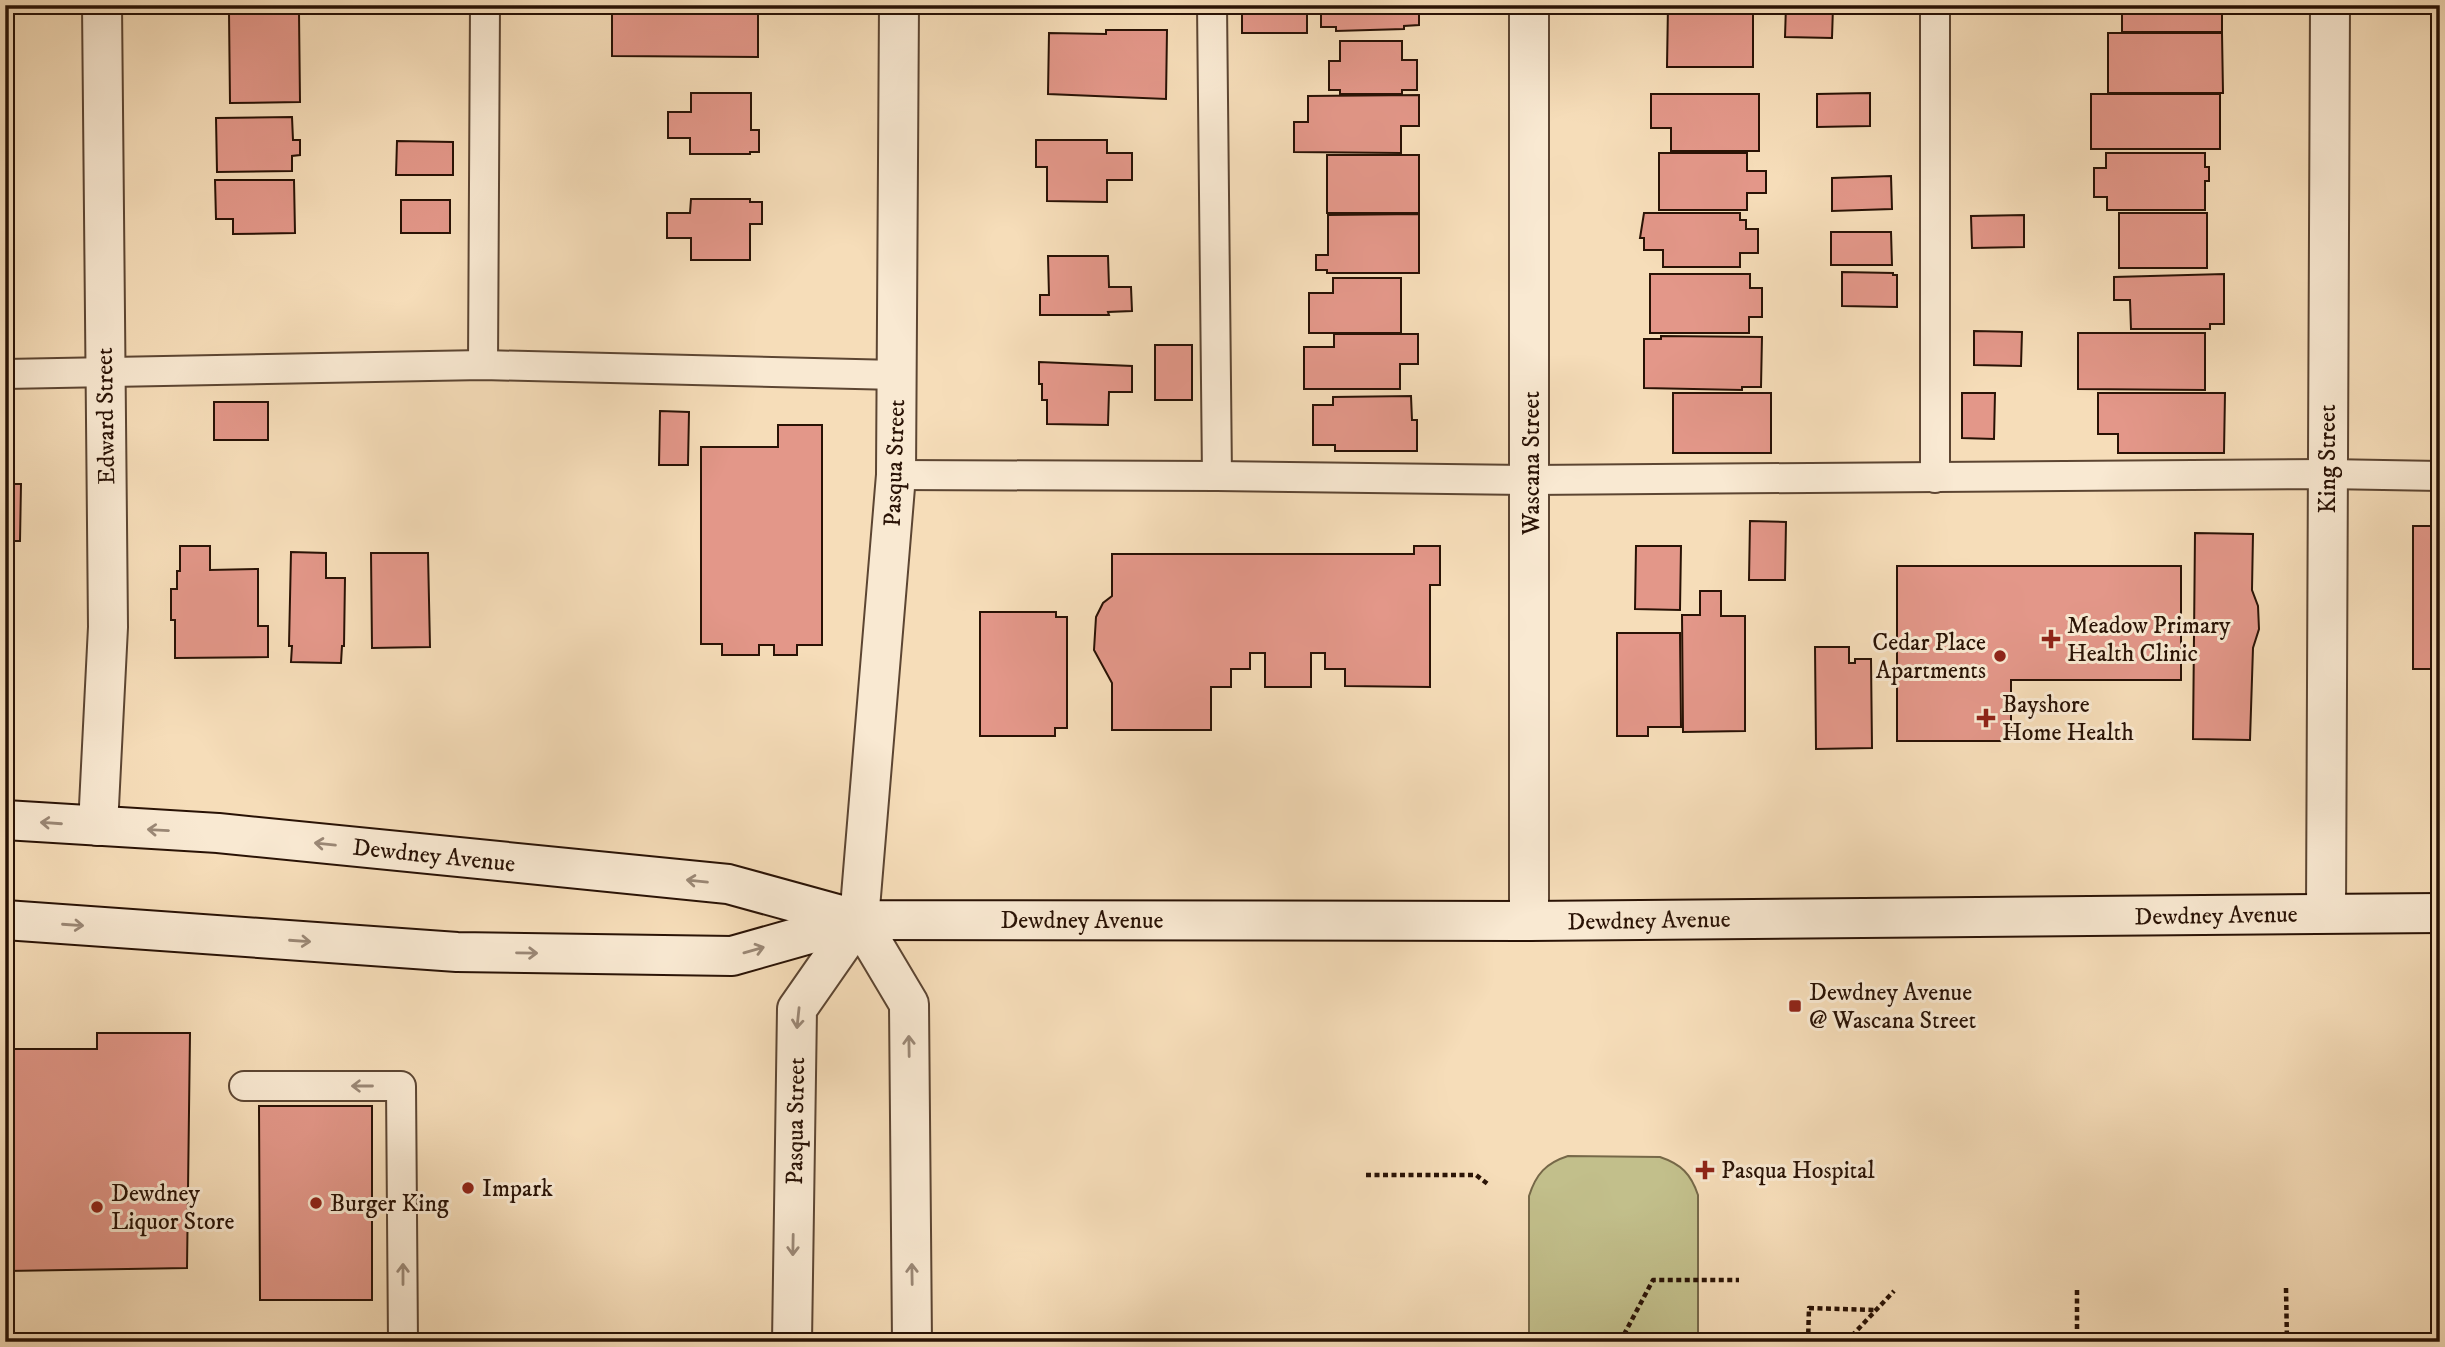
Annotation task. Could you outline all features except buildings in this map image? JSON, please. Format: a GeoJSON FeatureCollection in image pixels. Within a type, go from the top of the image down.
{"type":"FeatureCollection","features":[{"type":"Feature","properties":{"kind":"street","name":"Edward Street"},"geometry":{"type":"LineString","coordinates":[[98,827],[108,627],[102,5]]}},
{"type":"Feature","properties":{"kind":"street","name":"Pasqua Street"},"geometry":{"type":"LineString","coordinates":[[792,1342],[797,1009],[859,919],[897,475],[899,5]]}},
{"type":"Feature","properties":{"kind":"street","name":"Wascana Street"},"geometry":{"type":"LineString","coordinates":[[1529,5],[1529,921]]}},
{"type":"Feature","properties":{"kind":"street","name":"King Street"},"geometry":{"type":"LineString","coordinates":[[2326,914],[2330,5]]}},
{"type":"Feature","properties":{"kind":"street","name":"Dewdney Avenue"},"geometry":{"type":"LineString","coordinates":[[5,820],[231,835],[728,884],[859,919],[1529,921],[2440,914]]}},
{"type":"Feature","properties":{"kind":"street","name":"Dewdney Avenue"},"geometry":{"type":"LineString","coordinates":[[5,920],[457,952],[732,956],[859,919]]}},
{"type":"Feature","properties":{"kind":"street"},"geometry":{"type":"LineString","coordinates":[[859,919],[909,1004],[912,1342]]}},
{"type":"Feature","properties":{"kind":"lane"},"geometry":{"type":"LineString","coordinates":[[484,365],[485,5]]}},
{"type":"Feature","properties":{"kind":"lane"},"geometry":{"type":"LineString","coordinates":[[1212,5],[1217,476]]}},
{"type":"Feature","properties":{"kind":"lane"},"geometry":{"type":"LineString","coordinates":[[1935,5],[1935,478]]}},
{"type":"Feature","properties":{"kind":"lane"},"geometry":{"type":"LineString","coordinates":[[5,373],[484,365],[897,375]]}},
{"type":"Feature","properties":{"kind":"lane"},"geometry":{"type":"LineString","coordinates":[[897,475],[1531,480],[2327,474],[2440,476]]}},
{"type":"Feature","properties":{"kind":"lane"},"geometry":{"type":"LineString","coordinates":[[244,1086],[401,1086],[403,1342]]}},
{"type":"Feature","properties":{"kind":"path"},"geometry":{"type":"LineString","coordinates":[[1366,1175],[1476,1175],[1489,1185]]}},
{"type":"Feature","properties":{"kind":"path"},"geometry":{"type":"LineString","coordinates":[[1620,1342],[1653,1279],[1739,1279]]}},
{"type":"Feature","properties":{"kind":"path"},"geometry":{"type":"LineString","coordinates":[[2286,1288],[2287,1342]]}},
{"type":"Feature","properties":{"kind":"path"},"geometry":{"type":"LineString","coordinates":[[2077,1290],[2077,1342]]}},
{"type":"Feature","properties":{"kind":"path"},"geometry":{"type":"LineString","coordinates":[[1846,1342],[1894,1291]]}},
{"type":"Feature","properties":{"kind":"path"},"geometry":{"type":"LineString","coordinates":[[1808,1342],[1808,1308],[1876,1310]]}},
{"type":"Feature","properties":{"kind":"shaded area"},"geometry":{"type":"Polygon","coordinates":[[[1568,1156],[1660,1157],[1674,1163],[1692,1181],[1698,1195],[1698,1342],[1529,1342],[1529,1196],[1543,1170],[1568,1156]]]}},
{"type":"Feature","properties":{"kind":"place","name":"Meadow Primary Health Clinic"},"geometry":{"type":"Point","coordinates":[2051,639]}},
{"type":"Feature","properties":{"kind":"place","name":"Cedar Place Apartments"},"geometry":{"type":"Point","coordinates":[2000,656]}},
{"type":"Feature","properties":{"kind":"place","name":"Bayshore Home Health"},"geometry":{"type":"Point","coordinates":[1986,718]}},
{"type":"Feature","properties":{"kind":"place","name":"Dewdney Avenue @ Wascana Street"},"geometry":{"type":"Point","coordinates":[1795,1006]}},
{"type":"Feature","properties":{"kind":"place","name":"Pasqua Hospital"},"geometry":{"type":"Point","coordinates":[1705,1170]}},
{"type":"Feature","properties":{"kind":"place","name":"Impark"},"geometry":{"type":"Point","coordinates":[468,1188]}},
{"type":"Feature","properties":{"kind":"place","name":"Burger King"},"geometry":{"type":"Point","coordinates":[316,1203]}},
{"type":"Feature","properties":{"kind":"place","name":"Dewdney Liquor Store"},"geometry":{"type":"Point","coordinates":[97,1207]}}]}
